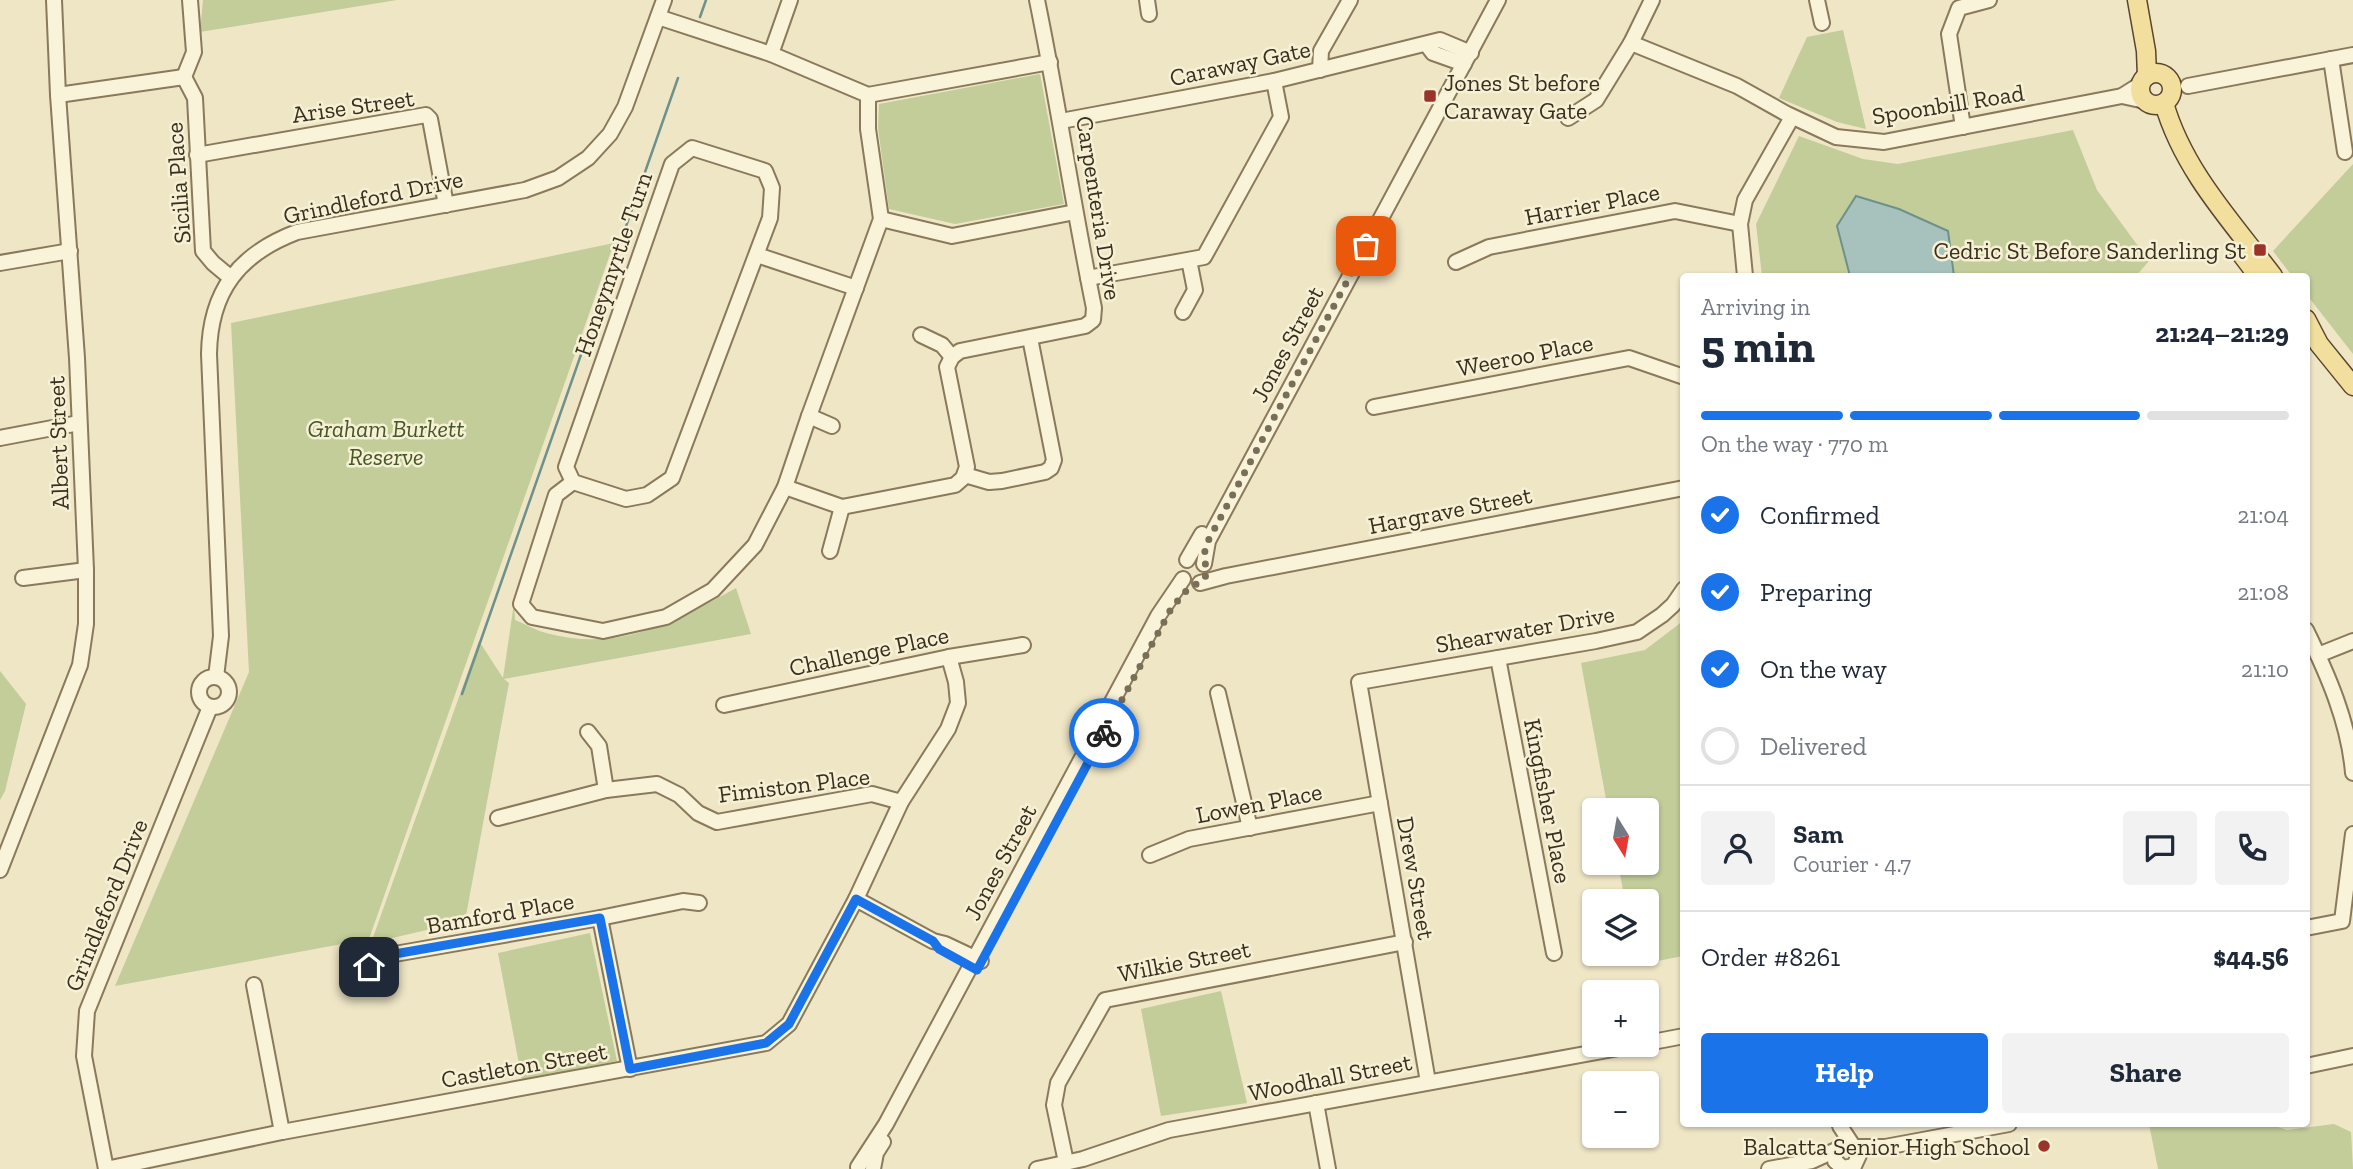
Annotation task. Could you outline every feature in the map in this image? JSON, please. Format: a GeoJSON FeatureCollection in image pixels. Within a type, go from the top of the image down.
{"type":"FeatureCollection","features":[{"type":"Feature","properties":{"kind":"main road"},"geometry":{"type":"LineString","coordinates":[[2137,0],[2152,91],[2163,131],[2175,160],[2256,273]]}},
{"type":"Feature","properties":{"kind":"main road"},"geometry":{"type":"LineString","coordinates":[[2146,0],[2152,91],[2184,155],[2271,273]]}},
{"type":"Feature","properties":{"kind":"main road"},"geometry":{"type":"LineString","coordinates":[[2313,339],[2351,379]]}},
{"type":"Feature","properties":{"kind":"street","name":"Albert Street"},"geometry":{"type":"LineString","coordinates":[[0,870],[80,665],[86,624],[79,422],[54,0]]}},
{"type":"Feature","properties":{"kind":"street"},"geometry":{"type":"LineString","coordinates":[[58,95],[184,77],[194,52],[190,0]]}},
{"type":"Feature","properties":{"kind":"street","name":"Grindleford Drive"},"geometry":{"type":"LineString","coordinates":[[216,677],[221,636],[210,334],[220,294],[244,263],[260,250],[297,232],[525,190],[558,178],[588,158],[610,134],[625,107],[664,0]]}},
{"type":"Feature","properties":{"kind":"street"},"geometry":{"type":"LineString","coordinates":[[771,54],[790,0]]}},
{"type":"Feature","properties":{"kind":"street","name":"Carpenteria Drive"},"geometry":{"type":"LineString","coordinates":[[952,357],[960,351],[1085,326],[1093,320],[1094,308],[1037,0]]}},
{"type":"Feature","properties":{"kind":"street"},"geometry":{"type":"LineString","coordinates":[[1320,70],[1321,51],[1350,0]]}},
{"type":"Feature","properties":{"kind":"street","name":"Jones Street"},"geometry":{"type":"LineString","coordinates":[[863,1168],[976,964],[1158,616],[1192,582],[1206,575],[1203,556],[1208,541],[1464,57],[1488,0]]}},
{"type":"Feature","properties":{"kind":"street","name":"Jones Street"},"geometry":{"type":"LineString","coordinates":[[1192,582],[1180,571],[1498,0]]}},
{"type":"Feature","properties":{"kind":"street"},"geometry":{"type":"LineString","coordinates":[[1568,118],[1596,100],[1632,43],[1652,0]]}},
{"type":"Feature","properties":{"kind":"street"},"geometry":{"type":"LineString","coordinates":[[1817,0],[1822,23]]}},
{"type":"Feature","properties":{"kind":"street"},"geometry":{"type":"LineString","coordinates":[[1963,127],[1949,34],[1959,8],[1989,0]]}},
{"type":"Feature","properties":{"kind":"street"},"geometry":{"type":"LineString","coordinates":[[658,17],[771,54],[868,95],[1050,62]]}},
{"type":"Feature","properties":{"kind":"street","name":"Caraway Gate"},"geometry":{"type":"LineString","coordinates":[[1061,121],[1274,82],[1440,40],[1464,57]]}},
{"type":"Feature","properties":{"kind":"street","name":"Spoonbill Road"},"geometry":{"type":"LineString","coordinates":[[1632,43],[1737,86],[1793,117],[1836,136],[1884,142],[2152,91]]}},
{"type":"Feature","properties":{"kind":"street"},"geometry":{"type":"LineString","coordinates":[[2188,86],[2353,55]]}},
{"type":"Feature","properties":{"kind":"street"},"geometry":{"type":"LineString","coordinates":[[2331,60],[2345,152]]}},
{"type":"Feature","properties":{"kind":"street","name":"Sicilia Place"},"geometry":{"type":"LineString","coordinates":[[184,77],[195,98],[203,251],[231,278]]}},
{"type":"Feature","properties":{"kind":"street"},"geometry":{"type":"LineString","coordinates":[[1088,278],[1204,257],[1281,117],[1274,82]]}},
{"type":"Feature","properties":{"kind":"street"},"geometry":{"type":"LineString","coordinates":[[573,482],[556,495],[521,604],[532,617],[603,631],[666,617],[713,590],[755,545],[785,487],[880,219],[868,130],[868,95]]}},
{"type":"Feature","properties":{"kind":"street","name":"Arise Street"},"geometry":{"type":"LineString","coordinates":[[197,155],[426,115],[430,120],[446,205]]}},
{"type":"Feature","properties":{"kind":"street"},"geometry":{"type":"LineString","coordinates":[[1745,273],[1740,224],[1745,200],[1793,117]]}},
{"type":"Feature","properties":{"kind":"street","name":"Honeymyrtle Turn"},"geometry":{"type":"LineString","coordinates":[[692,148],[765,171],[772,188],[770,218],[757,255],[672,478],[647,495],[626,499],[573,482],[566,467],[672,164],[692,148]]}},
{"type":"Feature","properties":{"kind":"street","name":"Harrier Place"},"geometry":{"type":"LineString","coordinates":[[1456,262],[1489,247],[1675,211],[1740,224]]}},
{"type":"Feature","properties":{"kind":"street"},"geometry":{"type":"LineString","coordinates":[[880,219],[952,236],[1075,212]]}},
{"type":"Feature","properties":{"kind":"street"},"geometry":{"type":"LineString","coordinates":[[0,263],[70,251]]}},
{"type":"Feature","properties":{"kind":"street"},"geometry":{"type":"LineString","coordinates":[[757,255],[856,288]]}},
{"type":"Feature","properties":{"kind":"street"},"geometry":{"type":"LineString","coordinates":[[1183,312],[1195,289],[1189,260]]}},
{"type":"Feature","properties":{"kind":"street"},"geometry":{"type":"LineString","coordinates":[[785,487],[842,507],[955,485],[965,475],[967,467],[947,367],[952,357],[942,345],[921,335]]}},
{"type":"Feature","properties":{"kind":"street"},"geometry":{"type":"LineString","coordinates":[[965,475],[989,482],[1002,481],[1045,472],[1051,468],[1054,460],[1030,338]]}},
{"type":"Feature","properties":{"kind":"street","name":"Weeroo Place"},"geometry":{"type":"LineString","coordinates":[[1374,407],[1629,358],[1680,376]]}},
{"type":"Feature","properties":{"kind":"street"},"geometry":{"type":"LineString","coordinates":[[809,416],[832,426]]}},
{"type":"Feature","properties":{"kind":"street"},"geometry":{"type":"LineString","coordinates":[[0,438],[79,422]]}},
{"type":"Feature","properties":{"kind":"street","name":"Hargrave Street"},"geometry":{"type":"LineString","coordinates":[[1192,582],[1680,489]]}},
{"type":"Feature","properties":{"kind":"street"},"geometry":{"type":"LineString","coordinates":[[830,551],[842,507]]}},
{"type":"Feature","properties":{"kind":"street"},"geometry":{"type":"LineString","coordinates":[[1187,560],[1196,559],[1226,576]]}},
{"type":"Feature","properties":{"kind":"street"},"geometry":{"type":"LineString","coordinates":[[23,578],[86,570]]}},
{"type":"Feature","properties":{"kind":"street","name":"Shearwater Drive"},"geometry":{"type":"LineString","coordinates":[[1359,682],[1637,632],[1662,615],[1680,595]]}},
{"type":"Feature","properties":{"kind":"street"},"geometry":{"type":"LineString","coordinates":[[2310,638],[2350,742],[2353,773]]}},
{"type":"Feature","properties":{"kind":"street"},"geometry":{"type":"LineString","coordinates":[[2318,655],[2353,642]]}},
{"type":"Feature","properties":{"kind":"street","name":"Challenge Place"},"geometry":{"type":"LineString","coordinates":[[724,705],[949,657],[1023,645]]}},
{"type":"Feature","properties":{"kind":"street","name":"Castleton Street"},"geometry":{"type":"LineString","coordinates":[[106,1169],[282,1132],[766,1043],[789,1024],[856,899],[901,802],[948,729],[958,703],[949,657]]}},
{"type":"Feature","properties":{"kind":"street","name":"Kingfisher Place"},"geometry":{"type":"LineString","coordinates":[[1498,658],[1554,953]]}},
{"type":"Feature","properties":{"kind":"street"},"geometry":{"type":"LineString","coordinates":[[216,677],[225,682],[229,693],[223,705],[210,707],[203,703],[199,690],[204,681],[216,677]]}},
{"type":"Feature","properties":{"kind":"street","name":"Drew Street"},"geometry":{"type":"LineString","coordinates":[[1359,682],[1428,1082]]}},
{"type":"Feature","properties":{"kind":"street"},"geometry":{"type":"LineString","coordinates":[[1218,694],[1250,828]]}},
{"type":"Feature","properties":{"kind":"street","name":"Grindleford Drive"},"geometry":{"type":"LineString","coordinates":[[106,1169],[84,1056],[87,1011],[210,707]]}},
{"type":"Feature","properties":{"kind":"street"},"geometry":{"type":"LineString","coordinates":[[588,732],[598,746],[606,790]]}},
{"type":"Feature","properties":{"kind":"street","name":"Fimiston Place"},"geometry":{"type":"LineString","coordinates":[[498,818],[606,790],[657,783],[679,795],[698,813],[717,822],[872,794],[901,802]]}},
{"type":"Feature","properties":{"kind":"street","name":"Lowen Place"},"geometry":{"type":"LineString","coordinates":[[1150,855],[1189,839],[1380,803]]}},
{"type":"Feature","properties":{"kind":"street"},"geometry":{"type":"LineString","coordinates":[[2310,927],[2342,921],[2353,834]]}},
{"type":"Feature","properties":{"kind":"street"},"geometry":{"type":"LineString","coordinates":[[856,899],[933,941],[945,944],[976,964]]}},
{"type":"Feature","properties":{"kind":"street","name":"Bamford Place"},"geometry":{"type":"LineString","coordinates":[[369,967],[389,955],[683,901],[699,903]]}},
{"type":"Feature","properties":{"kind":"street","name":"Bamford Place"},"geometry":{"type":"LineString","coordinates":[[600,918],[630,1069]]}},
{"type":"Feature","properties":{"kind":"street","name":"Wilkie Street"},"geometry":{"type":"LineString","coordinates":[[1066,1162],[1054,1105],[1058,1083],[1105,1000],[1405,942]]}},
{"type":"Feature","properties":{"kind":"street"},"geometry":{"type":"LineString","coordinates":[[254,985],[282,1132]]}},
{"type":"Feature","properties":{"kind":"street"},"geometry":{"type":"LineString","coordinates":[[1659,1041],[1680,1037]]}},
{"type":"Feature","properties":{"kind":"street","name":"Woodhall Street"},"geometry":{"type":"LineString","coordinates":[[1037,1169],[1083,1159],[1169,1130],[1582,1054]]}},
{"type":"Feature","properties":{"kind":"street"},"geometry":{"type":"LineString","coordinates":[[2310,1065],[2353,1056]]}},
{"type":"Feature","properties":{"kind":"street"},"geometry":{"type":"LineString","coordinates":[[1316,1103],[1328,1169]]}},
{"type":"Feature","properties":{"kind":"street"},"geometry":{"type":"LineString","coordinates":[[1840,1127],[1843,1151]]}},
{"type":"Feature","properties":{"kind":"street"},"geometry":{"type":"LineString","coordinates":[[1769,1169],[1812,1161],[1843,1151],[1885,1147],[1993,1127]]}},
{"type":"Feature","properties":{"kind":"street"},"geometry":{"type":"LineString","coordinates":[[1843,1151],[1859,1155],[1856,1164],[1885,1147]]}},
{"type":"Feature","properties":{"kind":"green space"},"geometry":{"type":"Polygon","coordinates":[[[203,0],[397,0],[200,32],[203,0]]]}},
{"type":"Feature","properties":{"kind":"green space"},"geometry":{"type":"Polygon","coordinates":[[[1843,30],[1866,129],[1837,122],[1779,98],[1807,37],[1843,30]]]}},
{"type":"Feature","properties":{"kind":"green space"},"geometry":{"type":"Polygon","coordinates":[[[1040,74],[1064,204],[955,224],[889,209],[878,128],[879,104],[1040,74]]]}},
{"type":"Feature","properties":{"kind":"green space"},"geometry":{"type":"Polygon","coordinates":[[[2073,130],[2097,190],[2149,261],[2139,273],[1762,273],[1756,224],[1799,136],[1863,159],[1898,164],[2073,130]]]}},
{"type":"Feature","properties":{"kind":"green space"},"geometry":{"type":"Polygon","coordinates":[[[2353,164],[2353,354],[2310,299],[2310,273],[2290,273],[2273,251],[2353,164]]]}},
{"type":"Feature","properties":{"kind":"green space","name":"Graham Burkett Reserve"},"geometry":{"type":"Polygon","coordinates":[[[614,243],[369,939],[115,986],[249,672],[231,323],[614,243]]]}},
{"type":"Feature","properties":{"kind":"green space"},"geometry":{"type":"Polygon","coordinates":[[[736,588],[751,634],[504,679],[509,683],[465,921],[371,943],[479,641],[503,678],[514,603],[515,620],[534,629],[573,638],[598,639],[646,631],[691,612],[736,588]]]}},
{"type":"Feature","properties":{"kind":"green space"},"geometry":{"type":"Polygon","coordinates":[[[1680,623],[1680,957],[1659,961],[1659,889],[1623,889],[1620,875],[1659,875],[1659,798],[1606,798],[1581,663],[1645,650],[1680,623]]]}},
{"type":"Feature","properties":{"kind":"green space"},"geometry":{"type":"Polygon","coordinates":[[[0,671],[26,704],[5,791],[0,800],[0,671]]]}},
{"type":"Feature","properties":{"kind":"green space"},"geometry":{"type":"Polygon","coordinates":[[[590,933],[617,1061],[522,1080],[498,953],[590,933]]]}},
{"type":"Feature","properties":{"kind":"green space"},"geometry":{"type":"Polygon","coordinates":[[[1221,991],[1247,1103],[1161,1116],[1141,1009],[1221,991]]]}},
{"type":"Feature","properties":{"kind":"green space"},"geometry":{"type":"Polygon","coordinates":[[[2334,1124],[2351,1132],[2353,1169],[2158,1169],[2150,1127],[2278,1127],[2287,1130],[2334,1124]]]}},
{"type":"Feature","properties":{"kind":"water"},"geometry":{"type":"Polygon","coordinates":[[[1856,196],[1899,209],[1948,231],[1954,273],[1849,273],[1837,226],[1856,196]]]}},
{"type":"Feature","properties":{"kind":"waterway"},"geometry":{"type":"LineString","coordinates":[[700,17],[706,0]]}},
{"type":"Feature","properties":{"kind":"waterway"},"geometry":{"type":"LineString","coordinates":[[462,694],[678,78]]}},
{"type":"Feature","properties":{"kind":"way so far"},"geometry":{"type":"LineString","coordinates":[[1104,733],[1178,598],[1205,578],[1203,556],[1208,541],[1366,246]]}},
{"type":"Feature","properties":{"kind":"place","name":"Jones St before Caraway Gate"},"geometry":{"type":"Point","coordinates":[1430,96]}},
{"type":"Feature","properties":{"kind":"place","name":"Cedric St Before Sanderling St"},"geometry":{"type":"Point","coordinates":[2260,250]}},
{"type":"Feature","properties":{"kind":"place","name":"Balcatta Senior High School"},"geometry":{"type":"Point","coordinates":[2044,1146]}},
{"type":"Feature","properties":{"kind":"route"},"geometry":{"type":"LineString","coordinates":[[369,967],[389,955],[600,918],[630,1069],[766,1043],[789,1024],[856,899],[933,941],[939,949],[977,970],[1104,733]]}}]}
